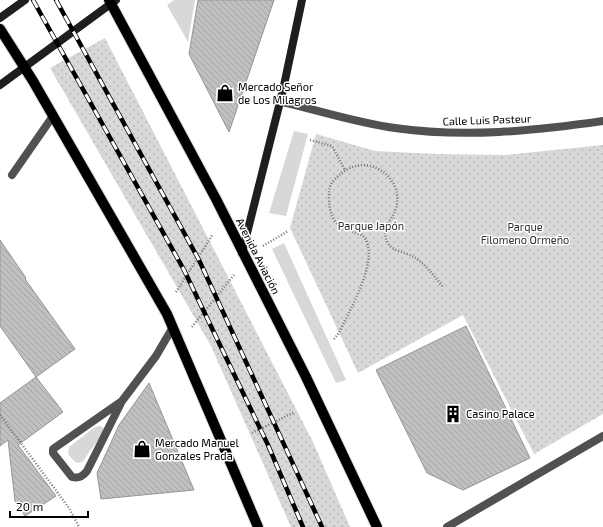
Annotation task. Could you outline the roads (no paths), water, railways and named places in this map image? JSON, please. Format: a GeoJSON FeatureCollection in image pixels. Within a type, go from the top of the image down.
{"type":"FeatureCollection","features":[{"type":"Feature","properties":{"kind":"main road"},"geometry":{"type":"LineString","coordinates":[[0,18],[25,0]]}},
{"type":"Feature","properties":{"kind":"main road"},"geometry":{"type":"LineString","coordinates":[[244,257],[302,0]]}},
{"type":"Feature","properties":{"kind":"main road"},"geometry":{"type":"LineString","coordinates":[[0,85],[112,1]]}},
{"type":"Feature","properties":{"kind":"main road","name":"Avenida Aviación"},"geometry":{"type":"LineString","coordinates":[[112,1],[306,377],[377,527]]}},
{"type":"Feature","properties":{"kind":"main road"},"geometry":{"type":"LineString","coordinates":[[0,29],[24,66],[164,309],[180,343],[258,527]]}},
{"type":"Feature","properties":{"kind":"street","name":"Calle Luis Pasteur"},"geometry":{"type":"LineString","coordinates":[[279,101],[394,128],[444,133],[518,131],[603,121]]}},
{"type":"Feature","properties":{"kind":"street"},"geometry":{"type":"LineString","coordinates":[[12,175],[53,116]]}},
{"type":"Feature","properties":{"kind":"street"},"geometry":{"type":"LineString","coordinates":[[122,402],[55,447],[53,453],[72,477],[83,476],[87,471],[122,402],[156,356],[173,327]]}},
{"type":"Feature","properties":{"kind":"street"},"geometry":{"type":"LineString","coordinates":[[447,527],[603,436]]}},
{"type":"Feature","properties":{"kind":"railway"},"geometry":{"type":"LineString","coordinates":[[33,0],[184,270],[268,445],[303,527]]}},
{"type":"Feature","properties":{"kind":"railway"},"geometry":{"type":"LineString","coordinates":[[56,0],[199,260],[322,527]]}},
{"type":"Feature","properties":{"kind":"place","name":"Mercado Señor de Los Milagros"},"geometry":{"type":"Point","coordinates":[225,93]}},
{"type":"Feature","properties":{"kind":"place","name":"Casino Palace"},"geometry":{"type":"Point","coordinates":[453,414]}},
{"type":"Feature","properties":{"kind":"place","name":"Mercado Manuel Gonzales Prada"},"geometry":{"type":"Point","coordinates":[142,449]}},
{"type":"Feature","properties":{"kind":"park label","name":"Parque Japón"},"geometry":{"type":"Point","coordinates":[371,226]}},
{"type":"Feature","properties":{"kind":"park label","name":"Parque Filomeno Ormeño"},"geometry":{"type":"Point","coordinates":[525,233]}}]}
